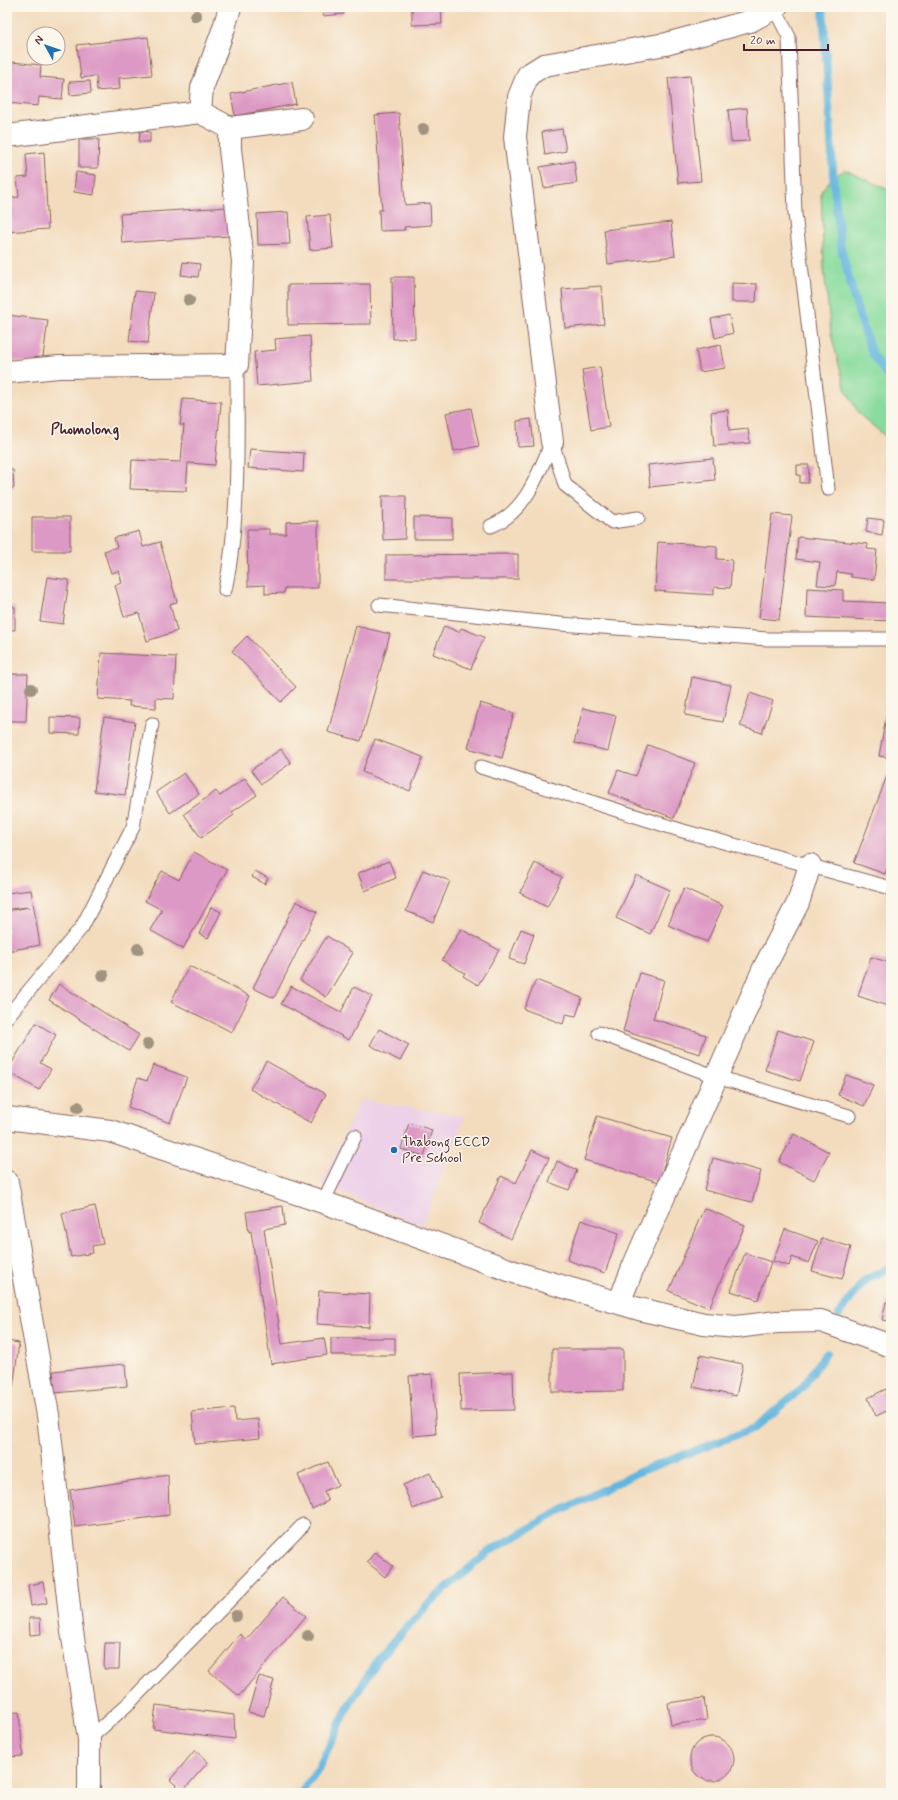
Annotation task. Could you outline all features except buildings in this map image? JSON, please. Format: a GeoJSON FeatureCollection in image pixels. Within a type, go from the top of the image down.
{"type":"FeatureCollection","features":[{"type":"Feature","properties":{"kind":"street"},"geometry":{"type":"LineString","coordinates":[[200,112],[202,88],[230,7]]}},
{"type":"Feature","properties":{"kind":"street"},"geometry":{"type":"LineString","coordinates":[[552,442],[515,137],[519,96],[528,75],[544,65],[666,44],[750,21],[776,8]]}},
{"type":"Feature","properties":{"kind":"street"},"geometry":{"type":"LineString","coordinates":[[7,136],[200,112],[230,128],[302,119]]}},
{"type":"Feature","properties":{"kind":"street"},"geometry":{"type":"LineString","coordinates":[[7,372],[59,367],[238,365],[243,262],[230,150],[230,128]]}},
{"type":"Feature","properties":{"kind":"street"},"geometry":{"type":"LineString","coordinates":[[619,1303],[634,1265],[764,968],[798,903],[810,865]]}},
{"type":"Feature","properties":{"kind":"street"},"geometry":{"type":"LineString","coordinates":[[7,1118],[110,1131],[323,1202],[517,1273],[619,1303],[704,1324],[736,1327],[777,1322],[821,1321],[891,1346]]}},
{"type":"Feature","properties":{"kind":"street"},"geometry":{"type":"LineString","coordinates":[[7,1182],[48,1415],[71,1625],[89,1740],[89,1793]]}},
{"type":"Feature","properties":{"kind":"lane"},"geometry":{"type":"LineString","coordinates":[[776,8],[789,37],[795,214],[828,489]]}},
{"type":"Feature","properties":{"kind":"lane"},"geometry":{"type":"LineString","coordinates":[[225,590],[230,566],[237,470],[238,365]]}},
{"type":"Feature","properties":{"kind":"lane"},"geometry":{"type":"LineString","coordinates":[[552,442],[565,485],[612,522],[638,518]]}},
{"type":"Feature","properties":{"kind":"lane"},"geometry":{"type":"LineString","coordinates":[[491,526],[504,521],[529,493],[552,442]]}},
{"type":"Feature","properties":{"kind":"lane"},"geometry":{"type":"LineString","coordinates":[[379,605],[560,624],[761,639],[891,639]]}},
{"type":"Feature","properties":{"kind":"lane"},"geometry":{"type":"LineString","coordinates":[[7,1017],[82,927],[132,827],[152,724]]}},
{"type":"Feature","properties":{"kind":"lane"},"geometry":{"type":"LineString","coordinates":[[481,767],[683,831],[891,888]]}},
{"type":"Feature","properties":{"kind":"lane"},"geometry":{"type":"LineString","coordinates":[[600,1033],[717,1077],[849,1116]]}},
{"type":"Feature","properties":{"kind":"lane"},"geometry":{"type":"LineString","coordinates":[[323,1202],[355,1136]]}},
{"type":"Feature","properties":{"kind":"lane"},"geometry":{"type":"LineString","coordinates":[[89,1740],[129,1704],[303,1525]]}},
{"type":"Feature","properties":{"kind":"shaded area","name":"Thabong ECCD Pre School"},"geometry":{"type":"Polygon","coordinates":[[[360,1100],[465,1116],[422,1226],[321,1184],[360,1100]]]}},
{"type":"Feature","properties":{"kind":"green space"},"geometry":{"type":"Polygon","coordinates":[[[845,170],[891,191],[891,441],[859,414],[845,388],[831,334],[824,269],[821,191],[833,177],[845,170]]]}},
{"type":"Feature","properties":{"kind":"waterway"},"geometry":{"type":"LineString","coordinates":[[823,7],[834,188],[841,248],[857,308],[872,354],[891,381]]}},
{"type":"Feature","properties":{"kind":"waterway"},"geometry":{"type":"LineString","coordinates":[[839,1314],[865,1280],[891,1267]]}},
{"type":"Feature","properties":{"kind":"waterway"},"geometry":{"type":"LineString","coordinates":[[301,1793],[318,1769],[348,1707],[379,1658],[429,1603],[488,1552],[562,1510],[641,1471],[755,1428],[802,1388],[826,1353]]}},
{"type":"Feature","properties":{"kind":"place","name":"Thabong ECCD Pre School"},"geometry":{"type":"Point","coordinates":[394,1150]}},
{"type":"Feature","properties":{"kind":"district","name":"Phomolong"},"geometry":{"type":"Point","coordinates":[85,430]}}]}
